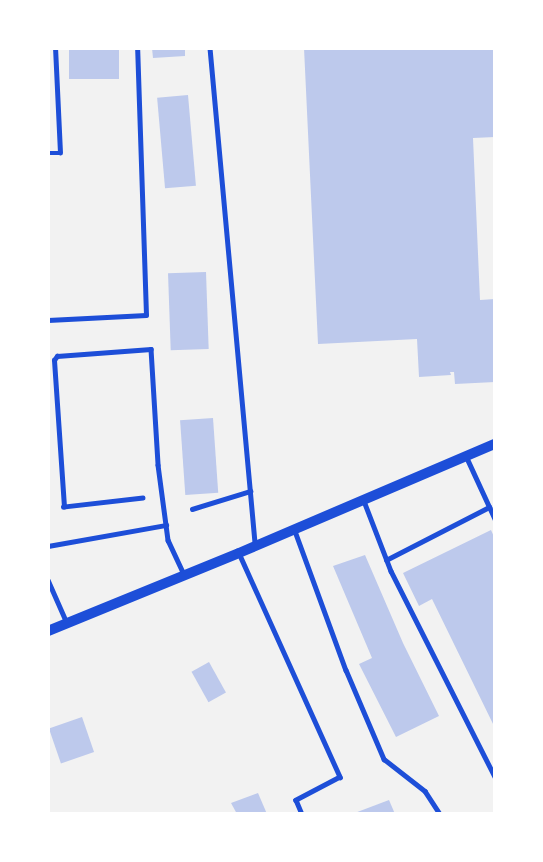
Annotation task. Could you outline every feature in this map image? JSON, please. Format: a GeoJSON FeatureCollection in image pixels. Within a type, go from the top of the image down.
{"type":"FeatureCollection","features":[{"type":"Feature","properties":{"kind":"street"},"geometry":{"type":"LineString","coordinates":[[48,631],[495,444]]}},
{"type":"Feature","properties":{"kind":"lane"},"geometry":{"type":"LineString","coordinates":[[48,153],[60,153],[56,48]]}},
{"type":"Feature","properties":{"kind":"lane"},"geometry":{"type":"LineString","coordinates":[[48,320],[146,315],[137,48]]}},
{"type":"Feature","properties":{"kind":"lane"},"geometry":{"type":"LineString","coordinates":[[210,48],[255,544]]}},
{"type":"Feature","properties":{"kind":"lane"},"geometry":{"type":"LineString","coordinates":[[143,498],[64,507],[54,360],[57,356],[151,349],[158,465],[168,540],[184,575]]}},
{"type":"Feature","properties":{"kind":"lane"},"geometry":{"type":"LineString","coordinates":[[466,456],[495,519]]}},
{"type":"Feature","properties":{"kind":"lane"},"geometry":{"type":"LineString","coordinates":[[192,509],[250,491]]}},
{"type":"Feature","properties":{"kind":"lane"},"geometry":{"type":"LineString","coordinates":[[363,499],[386,560],[495,777]]}},
{"type":"Feature","properties":{"kind":"lane"},"geometry":{"type":"LineString","coordinates":[[386,560],[489,507]]}},
{"type":"Feature","properties":{"kind":"lane"},"geometry":{"type":"LineString","coordinates":[[48,546],[166,525]]}},
{"type":"Feature","properties":{"kind":"lane"},"geometry":{"type":"LineString","coordinates":[[294,528],[346,670],[384,759],[425,791],[440,814]]}},
{"type":"Feature","properties":{"kind":"lane"},"geometry":{"type":"LineString","coordinates":[[239,553],[340,777],[296,800],[302,814]]}},
{"type":"Feature","properties":{"kind":"lane"},"geometry":{"type":"LineString","coordinates":[[48,580],[67,623]]}},
{"type":"Feature","properties":{"kind":"building"},"geometry":{"type":"Polygon","coordinates":[[[69,48],[119,48],[119,79],[69,79],[69,48]]]}},
{"type":"Feature","properties":{"kind":"building"},"geometry":{"type":"Polygon","coordinates":[[[152,48],[185,48],[185,56],[153,58],[152,48]]]}},
{"type":"Feature","properties":{"kind":"building"},"geometry":{"type":"Polygon","coordinates":[[[304,48],[494,48],[495,137],[473,138],[480,300],[495,299],[495,382],[455,384],[454,372],[450,372],[451,375],[419,377],[417,339],[318,344],[304,48]]]}},
{"type":"Feature","properties":{"kind":"building"},"geometry":{"type":"Polygon","coordinates":[[[188,95],[196,186],[165,188],[157,98],[188,95]]]}},
{"type":"Feature","properties":{"kind":"building"},"geometry":{"type":"Polygon","coordinates":[[[206,272],[209,349],[171,350],[168,273],[206,272]]]}},
{"type":"Feature","properties":{"kind":"building"},"geometry":{"type":"Polygon","coordinates":[[[213,418],[218,493],[185,495],[180,420],[213,418]]]}},
{"type":"Feature","properties":{"kind":"building"},"geometry":{"type":"Polygon","coordinates":[[[491,530],[495,539],[495,728],[432,599],[419,606],[403,573],[491,530]]]}},
{"type":"Feature","properties":{"kind":"building"},"geometry":{"type":"Polygon","coordinates":[[[365,555],[403,643],[439,716],[396,737],[359,664],[372,658],[333,566],[365,555]]]}},
{"type":"Feature","properties":{"kind":"building"},"geometry":{"type":"Polygon","coordinates":[[[209,662],[226,693],[208,702],[192,672],[209,662]]]}},
{"type":"Feature","properties":{"kind":"building"},"geometry":{"type":"Polygon","coordinates":[[[82,717],[94,752],[61,763],[49,728],[82,717]]]}},
{"type":"Feature","properties":{"kind":"building"},"geometry":{"type":"Polygon","coordinates":[[[258,793],[267,814],[237,814],[231,803],[258,793]]]}},
{"type":"Feature","properties":{"kind":"building"},"geometry":{"type":"Polygon","coordinates":[[[389,800],[395,814],[352,814],[389,800]]]}}]}
